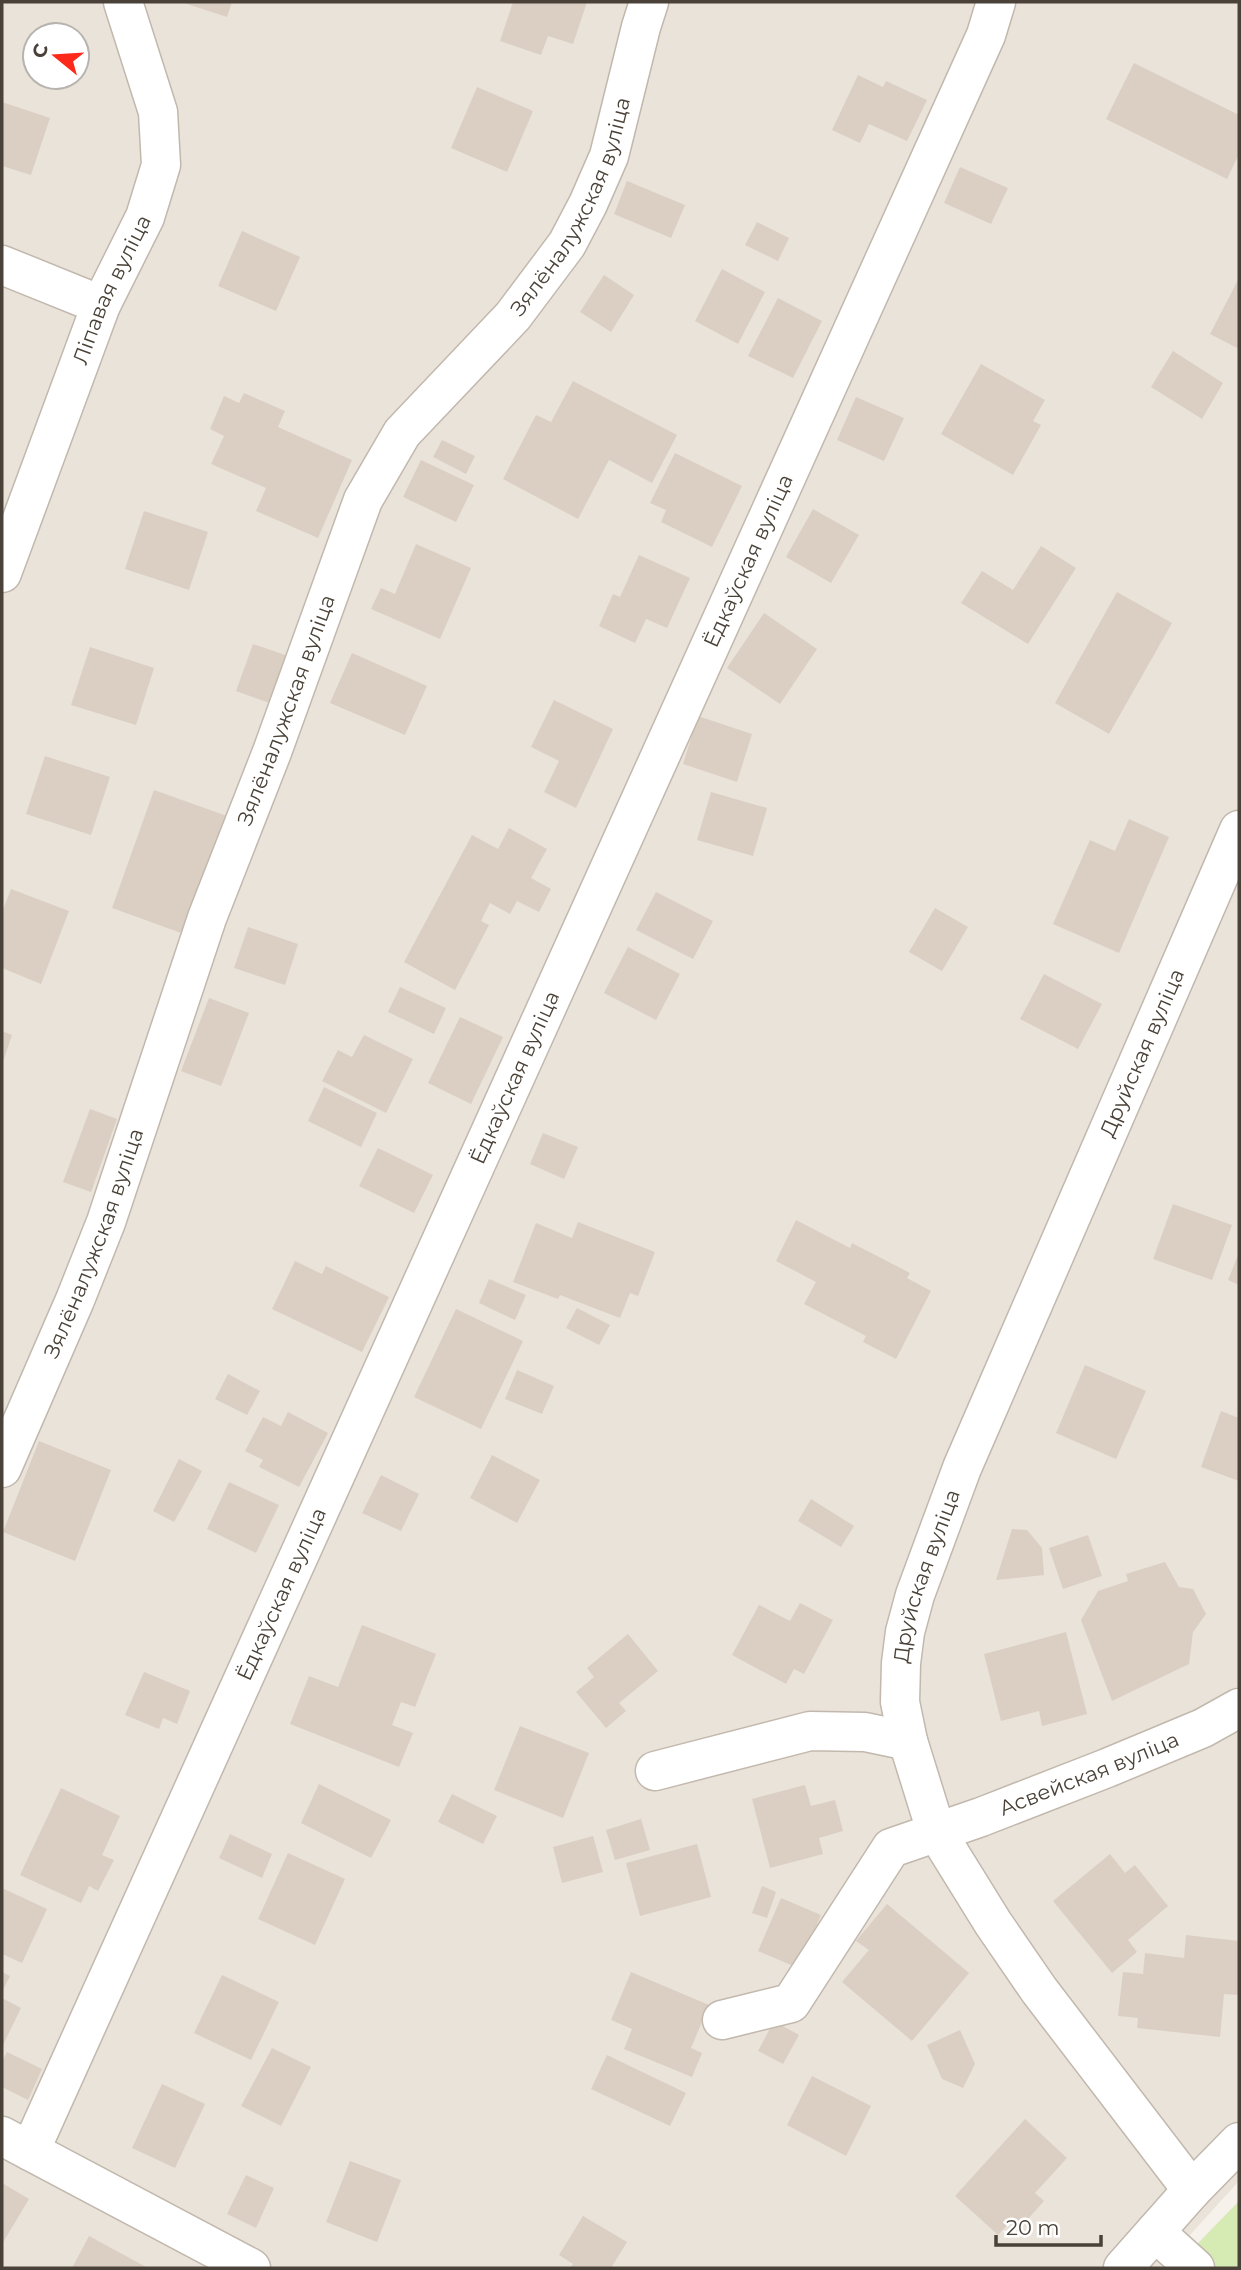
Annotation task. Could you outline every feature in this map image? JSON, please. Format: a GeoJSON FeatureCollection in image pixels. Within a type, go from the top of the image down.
{"type":"FeatureCollection","features":[{"type":"Feature","properties":{"kind":"street","name":"Ліпавая вуліца"},"geometry":{"type":"LineString","coordinates":[[2,573],[102,305],[145,217],[161,165],[158,113],[123,2]]}},
{"type":"Feature","properties":{"kind":"street","name":"Зялёналужская вуліца"},"geometry":{"type":"LineString","coordinates":[[2,1468],[106,1223],[207,918],[272,752],[363,500],[402,433],[513,316],[567,244],[609,156],[649,2]]}},
{"type":"Feature","properties":{"kind":"street","name":"Ёдкаўская вуліца"},"geometry":{"type":"LineString","coordinates":[[16,2143],[981,47],[996,2]]}},
{"type":"Feature","properties":{"kind":"street"},"geometry":{"type":"LineString","coordinates":[[2,265],[102,305]]}},
{"type":"Feature","properties":{"kind":"street","name":"Друйская вуліца"},"geometry":{"type":"LineString","coordinates":[[1192,2190],[1039,1990],[993,1923],[936,1831],[908,1741],[900,1702],[905,1632],[930,1551],[962,1468],[1239,830]]}},
{"type":"Feature","properties":{"kind":"street","name":"Асвейская вуліца"},"geometry":{"type":"LineString","coordinates":[[722,2020],[791,2003],[891,1848],[981,1817],[1107,1768],[1203,1728],[1239,1708]]}},
{"type":"Feature","properties":{"kind":"street"},"geometry":{"type":"LineString","coordinates":[[655,1771],[810,1731],[865,1732],[908,1741]]}},
{"type":"Feature","properties":{"kind":"street"},"geometry":{"type":"LineString","coordinates":[[1123,2268],[1239,2142]]}},
{"type":"Feature","properties":{"kind":"street"},"geometry":{"type":"LineString","coordinates":[[16,2143],[251,2268]]}},
{"type":"Feature","properties":{"kind":"street"},"geometry":{"type":"LineString","coordinates":[[1155,2232],[1195,2268]]}},
{"type":"Feature","properties":{"kind":"shaded area"},"geometry":{"type":"Polygon","coordinates":[[[2,2],[1239,2],[1239,2181],[1160,2268],[2,2268],[2,2]]]}},
{"type":"Feature","properties":{"kind":"green space"},"geometry":{"type":"Polygon","coordinates":[[[1239,2201],[1239,2268],[1174,2268],[1239,2201]]]}},
{"type":"Feature","properties":{"kind":"building"},"geometry":{"type":"Polygon","coordinates":[[[181,2],[232,2],[227,17],[181,2]]]}},
{"type":"Feature","properties":{"kind":"building"},"geometry":{"type":"Polygon","coordinates":[[[513,2],[587,2],[573,44],[548,36],[541,55],[500,41],[513,2]]]}},
{"type":"Feature","properties":{"kind":"building"},"geometry":{"type":"Polygon","coordinates":[[[1134,63],[1239,115],[1239,154],[1227,179],[1106,119],[1134,63]]]}},
{"type":"Feature","properties":{"kind":"building"},"geometry":{"type":"Polygon","coordinates":[[[858,75],[883,87],[886,81],[927,100],[907,141],[869,124],[860,143],[832,130],[858,75]]]}},
{"type":"Feature","properties":{"kind":"building"},"geometry":{"type":"Polygon","coordinates":[[[477,87],[533,111],[507,172],[451,148],[477,87]]]}},
{"type":"Feature","properties":{"kind":"building"},"geometry":{"type":"Polygon","coordinates":[[[2,102],[50,118],[31,175],[2,166],[2,102]]]}},
{"type":"Feature","properties":{"kind":"building"},"geometry":{"type":"Polygon","coordinates":[[[960,167],[1008,188],[991,224],[944,203],[960,167]]]}},
{"type":"Feature","properties":{"kind":"building"},"geometry":{"type":"Polygon","coordinates":[[[627,181],[685,205],[671,238],[614,214],[627,181]]]}},
{"type":"Feature","properties":{"kind":"building"},"geometry":{"type":"Polygon","coordinates":[[[757,222],[789,238],[778,261],[745,245],[757,222]]]}},
{"type":"Feature","properties":{"kind":"building"},"geometry":{"type":"Polygon","coordinates":[[[242,231],[300,257],[276,311],[218,286],[242,231]]]}},
{"type":"Feature","properties":{"kind":"building"},"geometry":{"type":"Polygon","coordinates":[[[722,269],[765,292],[738,344],[695,321],[722,269]]]}},
{"type":"Feature","properties":{"kind":"building"},"geometry":{"type":"Polygon","coordinates":[[[604,275],[634,295],[611,332],[580,312],[604,275]]]}},
{"type":"Feature","properties":{"kind":"building"},"geometry":{"type":"Polygon","coordinates":[[[1239,278],[1239,349],[1210,334],[1239,278]]]}},
{"type":"Feature","properties":{"kind":"building"},"geometry":{"type":"Polygon","coordinates":[[[778,298],[822,321],[793,378],[748,356],[778,298]]]}},
{"type":"Feature","properties":{"kind":"building"},"geometry":{"type":"Polygon","coordinates":[[[1173,351],[1223,383],[1202,419],[1151,387],[1173,351]]]}},
{"type":"Feature","properties":{"kind":"building"},"geometry":{"type":"Polygon","coordinates":[[[981,364],[1045,400],[1033,421],[1041,425],[1013,475],[941,434],[981,364]]]}},
{"type":"Feature","properties":{"kind":"building"},"geometry":{"type":"Polygon","coordinates":[[[573,381],[677,435],[652,483],[609,460],[578,519],[503,479],[536,415],[551,422],[573,381]]]}},
{"type":"Feature","properties":{"kind":"building"},"geometry":{"type":"Polygon","coordinates":[[[244,393],[285,411],[278,427],[352,460],[318,538],[256,511],[266,488],[211,464],[224,436],[210,429],[224,396],[239,403],[244,393]]]}},
{"type":"Feature","properties":{"kind":"building"},"geometry":{"type":"Polygon","coordinates":[[[856,397],[904,418],[884,461],[837,440],[856,397]]]}},
{"type":"Feature","properties":{"kind":"building"},"geometry":{"type":"Polygon","coordinates":[[[442,440],[475,456],[466,474],[433,457],[442,440]]]}},
{"type":"Feature","properties":{"kind":"building"},"geometry":{"type":"Polygon","coordinates":[[[675,453],[742,486],[712,547],[661,522],[666,510],[650,503],[675,453]]]}},
{"type":"Feature","properties":{"kind":"building"},"geometry":{"type":"Polygon","coordinates":[[[421,460],[474,485],[456,522],[403,497],[421,460]]]}},
{"type":"Feature","properties":{"kind":"building"},"geometry":{"type":"Polygon","coordinates":[[[813,509],[859,535],[831,583],[786,557],[813,509]]]}},
{"type":"Feature","properties":{"kind":"building"},"geometry":{"type":"Polygon","coordinates":[[[144,511],[208,532],[189,590],[125,569],[144,511]]]}},
{"type":"Feature","properties":{"kind":"building"},"geometry":{"type":"Polygon","coordinates":[[[416,544],[471,568],[440,639],[371,609],[381,588],[395,594],[416,544]]]}},
{"type":"Feature","properties":{"kind":"building"},"geometry":{"type":"Polygon","coordinates":[[[1041,546],[1076,568],[1028,644],[961,603],[982,571],[1013,590],[1041,546]]]}},
{"type":"Feature","properties":{"kind":"building"},"geometry":{"type":"Polygon","coordinates":[[[639,555],[690,578],[667,628],[646,619],[635,643],[599,626],[613,594],[620,597],[639,555]]]}},
{"type":"Feature","properties":{"kind":"building"},"geometry":{"type":"Polygon","coordinates":[[[1117,592],[1172,623],[1109,734],[1055,703],[1117,592]]]}},
{"type":"Feature","properties":{"kind":"building"},"geometry":{"type":"Polygon","coordinates":[[[764,613],[817,649],[780,704],[727,668],[764,613]]]}},
{"type":"Feature","properties":{"kind":"building"},"geometry":{"type":"Polygon","coordinates":[[[253,644],[291,657],[275,705],[236,691],[253,644]]]}},
{"type":"Feature","properties":{"kind":"building"},"geometry":{"type":"Polygon","coordinates":[[[90,647],[154,668],[136,725],[71,705],[90,647]]]}},
{"type":"Feature","properties":{"kind":"building"},"geometry":{"type":"Polygon","coordinates":[[[352,653],[427,686],[405,735],[330,703],[352,653]]]}},
{"type":"Feature","properties":{"kind":"building"},"geometry":{"type":"Polygon","coordinates":[[[554,700],[613,729],[576,808],[544,792],[559,761],[531,747],[554,700]]]}},
{"type":"Feature","properties":{"kind":"building"},"geometry":{"type":"Polygon","coordinates":[[[698,716],[752,734],[737,782],[683,764],[698,716]]]}},
{"type":"Feature","properties":{"kind":"building"},"geometry":{"type":"Polygon","coordinates":[[[45,756],[110,777],[91,835],[26,814],[45,756]]]}},
{"type":"Feature","properties":{"kind":"building"},"geometry":{"type":"Polygon","coordinates":[[[154,790],[227,816],[184,934],[112,908],[154,790]]]}},
{"type":"Feature","properties":{"kind":"building"},"geometry":{"type":"Polygon","coordinates":[[[711,792],[767,808],[753,856],[697,840],[711,792]]]}},
{"type":"Feature","properties":{"kind":"building"},"geometry":{"type":"Polygon","coordinates":[[[1129,819],[1169,837],[1119,953],[1053,924],[1090,840],[1115,851],[1129,819]]]}},
{"type":"Feature","properties":{"kind":"building"},"geometry":{"type":"Polygon","coordinates":[[[509,828],[547,849],[531,878],[551,889],[539,912],[517,901],[510,914],[490,903],[481,921],[489,925],[455,990],[404,962],[472,835],[498,849],[509,828]]]}},
{"type":"Feature","properties":{"kind":"building"},"geometry":{"type":"Polygon","coordinates":[[[11,889],[69,911],[41,984],[2,968],[2,912],[11,889]]]}},
{"type":"Feature","properties":{"kind":"building"},"geometry":{"type":"Polygon","coordinates":[[[656,892],[713,921],[693,959],[636,930],[656,892]]]}},
{"type":"Feature","properties":{"kind":"building"},"geometry":{"type":"Polygon","coordinates":[[[935,908],[968,927],[942,971],[909,952],[935,908]]]}},
{"type":"Feature","properties":{"kind":"building"},"geometry":{"type":"Polygon","coordinates":[[[248,927],[298,944],[285,985],[234,968],[248,927]]]}},
{"type":"Feature","properties":{"kind":"building"},"geometry":{"type":"Polygon","coordinates":[[[628,947],[680,974],[656,1020],[604,993],[628,947]]]}},
{"type":"Feature","properties":{"kind":"building"},"geometry":{"type":"Polygon","coordinates":[[[1044,974],[1102,1004],[1078,1049],[1020,1019],[1044,974]]]}},
{"type":"Feature","properties":{"kind":"building"},"geometry":{"type":"Polygon","coordinates":[[[400,987],[446,1008],[434,1034],[388,1012],[400,987]]]}},
{"type":"Feature","properties":{"kind":"building"},"geometry":{"type":"Polygon","coordinates":[[[209,998],[249,1013],[221,1086],[181,1071],[209,998]]]}},
{"type":"Feature","properties":{"kind":"building"},"geometry":{"type":"Polygon","coordinates":[[[460,1017],[503,1037],[471,1104],[428,1083],[460,1017]]]}},
{"type":"Feature","properties":{"kind":"building"},"geometry":{"type":"Polygon","coordinates":[[[2,1031],[12,1035],[2,1065],[2,1031]]]}},
{"type":"Feature","properties":{"kind":"building"},"geometry":{"type":"Polygon","coordinates":[[[364,1035],[413,1059],[386,1113],[322,1081],[338,1050],[352,1057],[364,1035]]]}},
{"type":"Feature","properties":{"kind":"building"},"geometry":{"type":"Polygon","coordinates":[[[324,1087],[377,1113],[361,1147],[308,1121],[324,1087]]]}},
{"type":"Feature","properties":{"kind":"building"},"geometry":{"type":"Polygon","coordinates":[[[90,1109],[117,1119],[91,1192],[63,1182],[90,1109]]]}},
{"type":"Feature","properties":{"kind":"building"},"geometry":{"type":"Polygon","coordinates":[[[543,1133],[578,1147],[564,1179],[530,1164],[543,1133]]]}},
{"type":"Feature","properties":{"kind":"building"},"geometry":{"type":"Polygon","coordinates":[[[378,1148],[433,1175],[414,1213],[359,1186],[378,1148]]]}},
{"type":"Feature","properties":{"kind":"building"},"geometry":{"type":"Polygon","coordinates":[[[1173,1204],[1232,1225],[1212,1280],[1153,1259],[1173,1204]]]}},
{"type":"Feature","properties":{"kind":"building"},"geometry":{"type":"Polygon","coordinates":[[[796,1220],[850,1248],[852,1243],[910,1273],[907,1278],[931,1291],[896,1359],[863,1342],[866,1336],[804,1304],[816,1282],[776,1261],[796,1220]]]}},
{"type":"Feature","properties":{"kind":"building"},"geometry":{"type":"Polygon","coordinates":[[[578,1222],[655,1252],[638,1296],[630,1293],[620,1318],[560,1295],[558,1299],[513,1282],[536,1223],[572,1238],[578,1222]]]}},
{"type":"Feature","properties":{"kind":"building"},"geometry":{"type":"Polygon","coordinates":[[[1239,1253],[1239,1285],[1228,1280],[1239,1253]]]}},
{"type":"Feature","properties":{"kind":"building"},"geometry":{"type":"Polygon","coordinates":[[[295,1261],[322,1274],[326,1266],[389,1297],[362,1352],[272,1309],[295,1261]]]}},
{"type":"Feature","properties":{"kind":"building"},"geometry":{"type":"Polygon","coordinates":[[[489,1279],[526,1295],[515,1320],[479,1303],[489,1279]]]}},
{"type":"Feature","properties":{"kind":"building"},"geometry":{"type":"Polygon","coordinates":[[[577,1308],[610,1325],[599,1345],[566,1328],[577,1308]]]}},
{"type":"Feature","properties":{"kind":"building"},"geometry":{"type":"Polygon","coordinates":[[[456,1309],[523,1341],[481,1429],[414,1397],[456,1309]]]}},
{"type":"Feature","properties":{"kind":"building"},"geometry":{"type":"Polygon","coordinates":[[[1085,1365],[1146,1391],[1116,1459],[1056,1433],[1085,1365]]]}},
{"type":"Feature","properties":{"kind":"building"},"geometry":{"type":"Polygon","coordinates":[[[517,1370],[554,1386],[542,1414],[505,1399],[517,1370]]]}},
{"type":"Feature","properties":{"kind":"building"},"geometry":{"type":"Polygon","coordinates":[[[228,1374],[260,1391],[247,1415],[215,1399],[228,1374]]]}},
{"type":"Feature","properties":{"kind":"building"},"geometry":{"type":"Polygon","coordinates":[[[1221,1411],[1239,1418],[1239,1481],[1201,1467],[1221,1411]]]}},
{"type":"Feature","properties":{"kind":"building"},"geometry":{"type":"Polygon","coordinates":[[[288,1412],[328,1433],[299,1487],[259,1467],[263,1460],[245,1451],[263,1417],[281,1426],[288,1412]]]}},
{"type":"Feature","properties":{"kind":"building"},"geometry":{"type":"Polygon","coordinates":[[[39,1441],[111,1470],[75,1561],[3,1532],[39,1441]]]}},
{"type":"Feature","properties":{"kind":"building"},"geometry":{"type":"Polygon","coordinates":[[[492,1455],[540,1480],[517,1523],[470,1498],[492,1455]]]}},
{"type":"Feature","properties":{"kind":"building"},"geometry":{"type":"Polygon","coordinates":[[[179,1459],[202,1471],[174,1522],[153,1511],[179,1459]]]}},
{"type":"Feature","properties":{"kind":"building"},"geometry":{"type":"Polygon","coordinates":[[[381,1475],[419,1494],[401,1531],[362,1513],[381,1475]]]}},
{"type":"Feature","properties":{"kind":"building"},"geometry":{"type":"Polygon","coordinates":[[[229,1482],[279,1505],[256,1553],[207,1529],[229,1482]]]}},
{"type":"Feature","properties":{"kind":"building"},"geometry":{"type":"Polygon","coordinates":[[[811,1499],[854,1526],[841,1547],[798,1521],[811,1499]]]}},
{"type":"Feature","properties":{"kind":"building"},"geometry":{"type":"Polygon","coordinates":[[[1012,1529],[1027,1530],[1042,1548],[1044,1575],[996,1580],[1012,1529]]]}},
{"type":"Feature","properties":{"kind":"building"},"geometry":{"type":"Polygon","coordinates":[[[1088,1535],[1102,1576],[1063,1589],[1049,1548],[1088,1535]]]}},
{"type":"Feature","properties":{"kind":"building"},"geometry":{"type":"Polygon","coordinates":[[[1165,1562],[1179,1587],[1193,1589],[1206,1614],[1193,1632],[1189,1664],[1112,1701],[1081,1620],[1098,1591],[1128,1581],[1126,1574],[1165,1562]]]}},
{"type":"Feature","properties":{"kind":"building"},"geometry":{"type":"Polygon","coordinates":[[[800,1603],[833,1620],[804,1674],[794,1669],[786,1684],[732,1655],[759,1605],[790,1621],[800,1603]]]}},
{"type":"Feature","properties":{"kind":"building"},"geometry":{"type":"Polygon","coordinates":[[[362,1625],[436,1654],[415,1707],[401,1702],[392,1725],[413,1733],[399,1767],[290,1724],[309,1676],[338,1687],[362,1625]]]}},
{"type":"Feature","properties":{"kind":"building"},"geometry":{"type":"Polygon","coordinates":[[[1066,1632],[1087,1714],[1042,1726],[1039,1711],[1001,1721],[984,1654],[1066,1632]]]}},
{"type":"Feature","properties":{"kind":"building"},"geometry":{"type":"Polygon","coordinates":[[[628,1634],[658,1671],[619,1703],[626,1711],[606,1728],[576,1692],[594,1677],[587,1668],[628,1634]]]}},
{"type":"Feature","properties":{"kind":"building"},"geometry":{"type":"Polygon","coordinates":[[[144,1672],[190,1691],[177,1724],[163,1718],[159,1729],[125,1715],[144,1672]]]}},
{"type":"Feature","properties":{"kind":"building"},"geometry":{"type":"Polygon","coordinates":[[[520,1726],[589,1753],[563,1818],[494,1790],[520,1726]]]}},
{"type":"Feature","properties":{"kind":"building"},"geometry":{"type":"Polygon","coordinates":[[[319,1784],[391,1820],[371,1858],[301,1823],[319,1784]]]}},
{"type":"Feature","properties":{"kind":"building"},"geometry":{"type":"Polygon","coordinates":[[[805,1785],[811,1806],[835,1800],[843,1831],[819,1838],[823,1854],[770,1868],[752,1799],[805,1785]]]}},
{"type":"Feature","properties":{"kind":"building"},"geometry":{"type":"Polygon","coordinates":[[[61,1788],[120,1816],[102,1855],[114,1860],[98,1891],[89,1886],[81,1903],[20,1875],[61,1788]]]}},
{"type":"Feature","properties":{"kind":"building"},"geometry":{"type":"Polygon","coordinates":[[[452,1794],[497,1816],[483,1844],[438,1822],[452,1794]]]}},
{"type":"Feature","properties":{"kind":"building"},"geometry":{"type":"Polygon","coordinates":[[[641,1819],[650,1850],[615,1860],[606,1830],[641,1819]]]}},
{"type":"Feature","properties":{"kind":"building"},"geometry":{"type":"Polygon","coordinates":[[[230,1834],[272,1854],[262,1878],[219,1858],[230,1834]]]}},
{"type":"Feature","properties":{"kind":"building"},"geometry":{"type":"Polygon","coordinates":[[[593,1836],[603,1872],[562,1883],[553,1847],[593,1836]]]}},
{"type":"Feature","properties":{"kind":"building"},"geometry":{"type":"Polygon","coordinates":[[[697,1844],[711,1897],[640,1916],[626,1863],[697,1844]]]}},
{"type":"Feature","properties":{"kind":"building"},"geometry":{"type":"Polygon","coordinates":[[[288,1853],[345,1879],[315,1945],[258,1919],[288,1853]]]}},
{"type":"Feature","properties":{"kind":"building"},"geometry":{"type":"Polygon","coordinates":[[[1110,1854],[1125,1873],[1135,1865],[1168,1906],[1128,1940],[1137,1952],[1112,1973],[1053,1901],[1110,1854]]]}},
{"type":"Feature","properties":{"kind":"building"},"geometry":{"type":"Polygon","coordinates":[[[762,1886],[776,1892],[767,1918],[752,1913],[762,1886]]]}},
{"type":"Feature","properties":{"kind":"building"},"geometry":{"type":"Polygon","coordinates":[[[2,1888],[47,1909],[22,1963],[2,1954],[2,1888]]]}},
{"type":"Feature","properties":{"kind":"building"},"geometry":{"type":"Polygon","coordinates":[[[781,1898],[821,1915],[798,1968],[758,1951],[781,1898]]]}},
{"type":"Feature","properties":{"kind":"building"},"geometry":{"type":"Polygon","coordinates":[[[887,1904],[969,1973],[912,2041],[842,1982],[869,1950],[856,1941],[887,1904]]]}},
{"type":"Feature","properties":{"kind":"building"},"geometry":{"type":"Polygon","coordinates":[[[1186,1935],[1239,1941],[1239,1995],[1224,1994],[1220,2037],[1137,2028],[1138,2018],[1118,2016],[1123,1972],[1143,1974],[1145,1953],[1184,1958],[1186,1935]]]}},
{"type":"Feature","properties":{"kind":"building"},"geometry":{"type":"Polygon","coordinates":[[[2,1972],[10,1976],[2,1992],[2,1972]]]}},
{"type":"Feature","properties":{"kind":"building"},"geometry":{"type":"Polygon","coordinates":[[[631,1972],[709,2005],[691,2048],[702,2053],[692,2077],[624,2049],[632,2029],[611,2020],[631,1972]]]}},
{"type":"Feature","properties":{"kind":"building"},"geometry":{"type":"Polygon","coordinates":[[[222,1975],[279,2002],[251,2060],[194,2033],[222,1975]]]}},
{"type":"Feature","properties":{"kind":"building"},"geometry":{"type":"Polygon","coordinates":[[[2,1998],[21,2008],[2,2047],[2,1998]]]}},
{"type":"Feature","properties":{"kind":"building"},"geometry":{"type":"Polygon","coordinates":[[[774,2021],[799,2035],[783,2064],[758,2051],[774,2021]]]}},
{"type":"Feature","properties":{"kind":"building"},"geometry":{"type":"Polygon","coordinates":[[[960,2030],[975,2064],[963,2088],[942,2079],[927,2045],[960,2030]]]}},
{"type":"Feature","properties":{"kind":"building"},"geometry":{"type":"Polygon","coordinates":[[[272,2048],[311,2067],[281,2126],[241,2106],[272,2048]]]}},
{"type":"Feature","properties":{"kind":"building"},"geometry":{"type":"Polygon","coordinates":[[[7,2052],[42,2069],[28,2100],[2,2087],[2,2062],[7,2052]]]}},
{"type":"Feature","properties":{"kind":"building"},"geometry":{"type":"Polygon","coordinates":[[[607,2055],[686,2093],[670,2126],[591,2089],[607,2055]]]}},
{"type":"Feature","properties":{"kind":"building"},"geometry":{"type":"Polygon","coordinates":[[[812,2076],[871,2106],[846,2156],[787,2125],[812,2076]]]}},
{"type":"Feature","properties":{"kind":"building"},"geometry":{"type":"Polygon","coordinates":[[[162,2084],[205,2104],[175,2168],[132,2148],[162,2084]]]}},
{"type":"Feature","properties":{"kind":"building"},"geometry":{"type":"Polygon","coordinates":[[[1025,2119],[1067,2158],[1035,2193],[1044,2201],[1019,2229],[1011,2221],[998,2235],[955,2196],[1025,2119]]]}},
{"type":"Feature","properties":{"kind":"building"},"geometry":{"type":"Polygon","coordinates":[[[350,2161],[401,2180],[377,2242],[326,2222],[350,2161]]]}},
{"type":"Feature","properties":{"kind":"building"},"geometry":{"type":"Polygon","coordinates":[[[246,2175],[274,2188],[256,2228],[227,2214],[246,2175]]]}},
{"type":"Feature","properties":{"kind":"building"},"geometry":{"type":"Polygon","coordinates":[[[2,2183],[29,2199],[2,2244],[2,2183]]]}},
{"type":"Feature","properties":{"kind":"building"},"geometry":{"type":"Polygon","coordinates":[[[583,2216],[627,2242],[611,2268],[570,2268],[573,2264],[559,2255],[583,2216]]]}},
{"type":"Feature","properties":{"kind":"building"},"geometry":{"type":"Polygon","coordinates":[[[89,2236],[148,2268],[72,2268],[89,2236]]]}}]}
